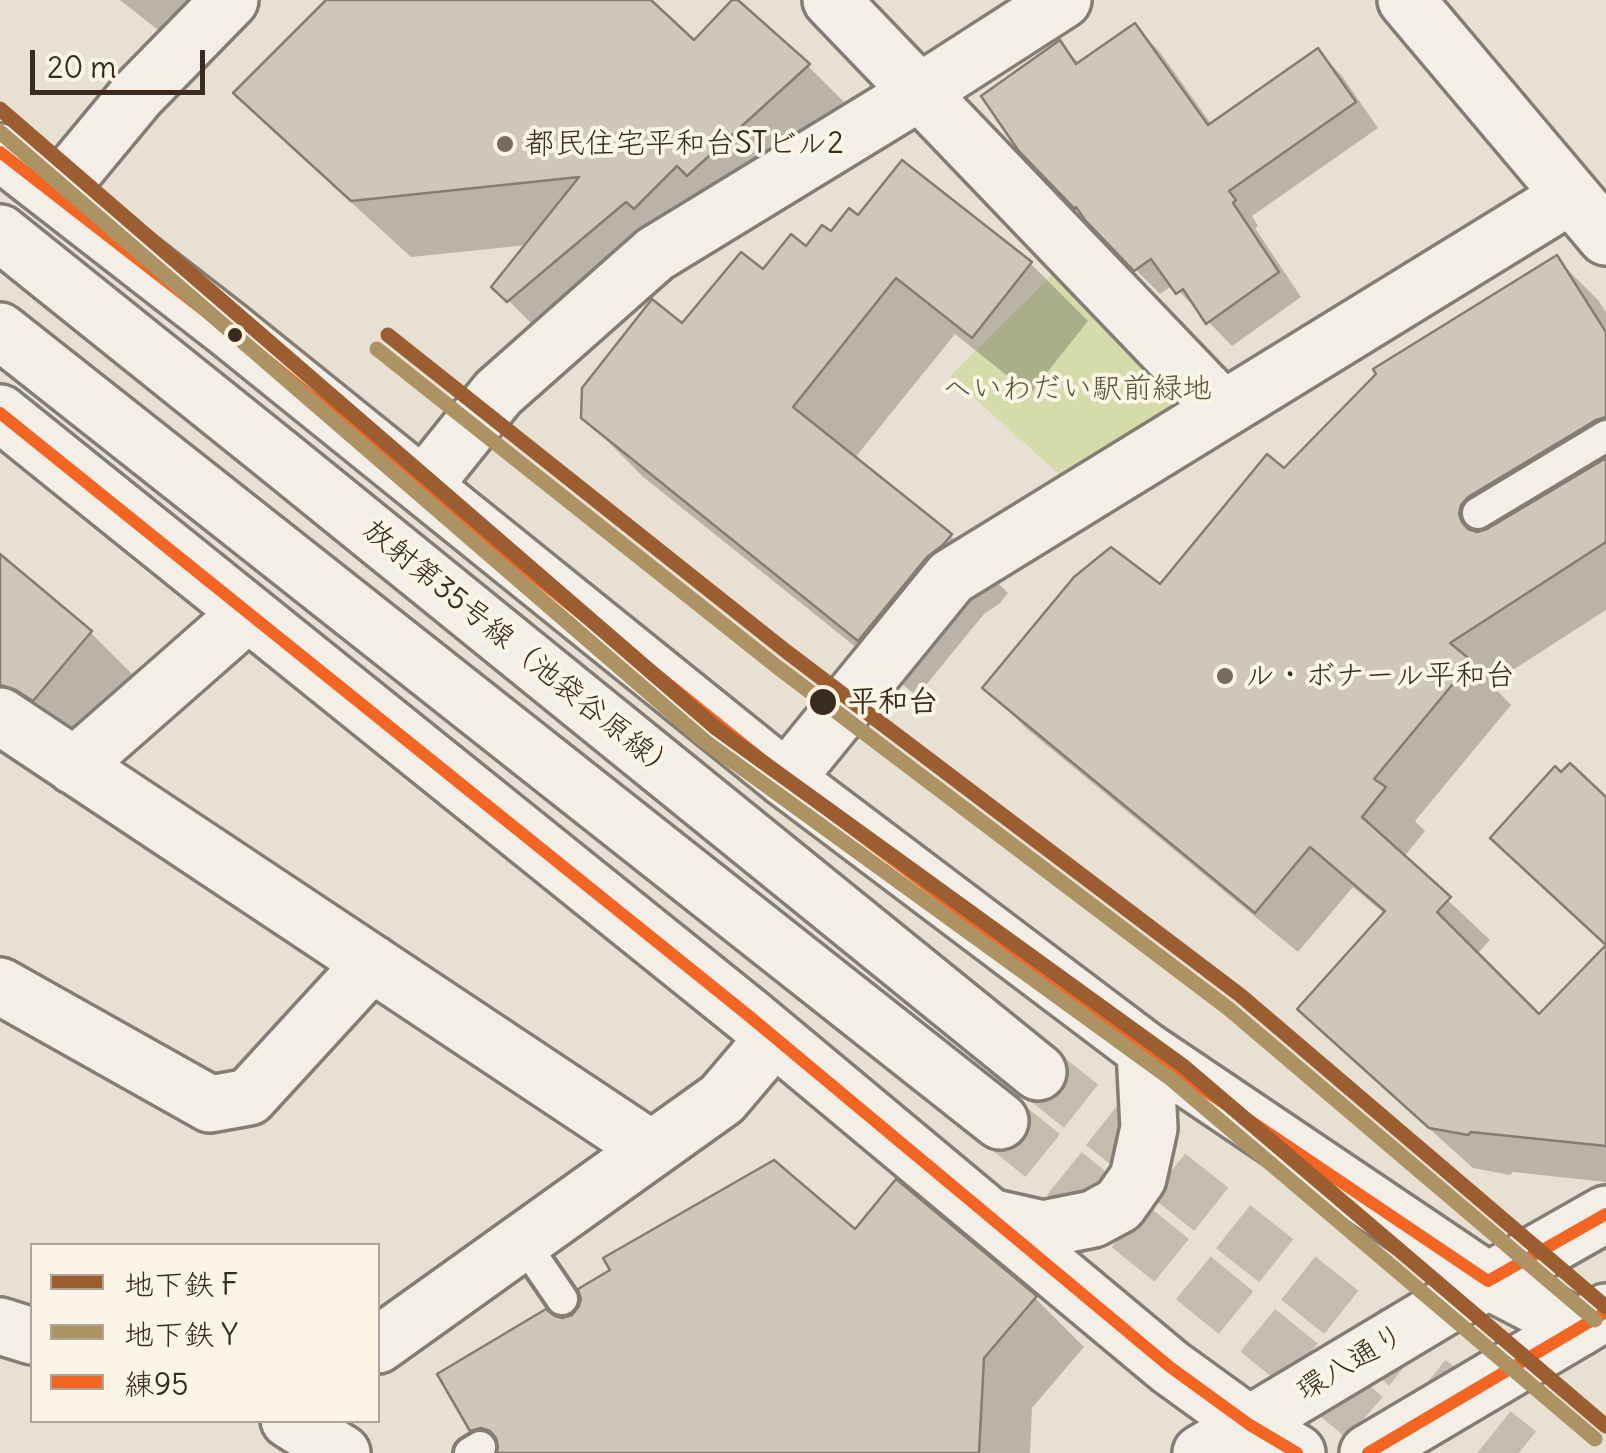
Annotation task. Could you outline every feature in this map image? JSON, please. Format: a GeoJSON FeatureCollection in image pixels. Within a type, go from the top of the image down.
{"type":"FeatureCollection","features":[{"type":"Feature","properties":{"kind":"main road"},"geometry":{"type":"LineString","coordinates":[[55,194],[138,94],[230,0]]}},
{"type":"Feature","properties":{"kind":"main road"},"geometry":{"type":"LineString","coordinates":[[832,0],[1222,408]]}},
{"type":"Feature","properties":{"kind":"main road"},"geometry":{"type":"LineString","coordinates":[[423,486],[498,393],[656,254],[1063,0]]}},
{"type":"Feature","properties":{"kind":"main road"},"geometry":{"type":"LineString","coordinates":[[1406,0],[1606,237]]}},
{"type":"Feature","properties":{"kind":"main road"},"geometry":{"type":"LineString","coordinates":[[0,152],[786,779],[1145,1050],[1488,1281],[1597,1332]]}},
{"type":"Feature","properties":{"kind":"main road"},"geometry":{"type":"LineString","coordinates":[[786,779],[950,577],[1570,196]]}},
{"type":"Feature","properties":{"kind":"main road","name":"放射第35号線（池袋谷原線）"},"geometry":{"type":"LineString","coordinates":[[0,233],[1038,1072]]}},
{"type":"Feature","properties":{"kind":"main road"},"geometry":{"type":"LineString","coordinates":[[0,331],[1000,1121]]}},
{"type":"Feature","properties":{"kind":"main road"},"geometry":{"type":"LineString","coordinates":[[0,413],[774,1038],[1170,1367],[1250,1425],[1298,1453]]}},
{"type":"Feature","properties":{"kind":"main road"},"geometry":{"type":"LineString","coordinates":[[74,766],[247,614]]}},
{"type":"Feature","properties":{"kind":"main road"},"geometry":{"type":"LineString","coordinates":[[0,716],[651,1149]]}},
{"type":"Feature","properties":{"kind":"main road"},"geometry":{"type":"LineString","coordinates":[[0,986],[210,1104],[249,1097],[372,963]]}},
{"type":"Feature","properties":{"kind":"main road"},"geometry":{"type":"LineString","coordinates":[[380,1344],[722,1099],[774,1038]]}},
{"type":"Feature","properties":{"kind":"main road"},"geometry":{"type":"LineString","coordinates":[[990,1217],[1042,1228],[1094,1219],[1120,1204],[1138,1178],[1149,1128],[1145,1050]]}},
{"type":"Feature","properties":{"kind":"main road","name":"環八通り"},"geometry":{"type":"LineString","coordinates":[[1201,1453],[1606,1214]]}},
{"type":"Feature","properties":{"kind":"main road"},"geometry":{"type":"LineString","coordinates":[[0,1326],[30,1335]]}},
{"type":"Feature","properties":{"kind":"main road"},"geometry":{"type":"LineString","coordinates":[[1368,1453],[1597,1332]]}},
{"type":"Feature","properties":{"kind":"main road"},"geometry":{"type":"LineString","coordinates":[[294,1423],[342,1453]]}},
{"type":"Feature","properties":{"kind":"lane"},"geometry":{"type":"LineString","coordinates":[[1478,513],[1606,436]]}},
{"type":"Feature","properties":{"kind":"lane"},"geometry":{"type":"LineString","coordinates":[[522,1242],[562,1299]]}},
{"type":"Feature","properties":{"kind":"green space","name":"へいわだい駅前緑地"},"geometry":{"type":"Polygon","coordinates":[[[1061,266],[1193,397],[1071,485],[950,376],[1061,266]]]}},
{"type":"Feature","properties":{"kind":"building","name":"都民住宅平和台STビル2"},"geometry":{"type":"Polygon","coordinates":[[[326,0],[651,0],[694,40],[732,0],[738,0],[810,64],[687,176],[677,166],[634,209],[626,202],[507,302],[491,287],[579,177],[351,201],[233,93],[326,0]]]}},
{"type":"Feature","properties":{"kind":"building"},"geometry":{"type":"Polygon","coordinates":[[[1135,23],[1208,125],[1318,48],[1356,102],[1229,191],[1279,272],[1206,324],[1183,289],[1176,294],[1151,259],[1134,271],[1018,150],[981,96],[1060,40],[1076,64],[1135,23]]]}},
{"type":"Feature","properties":{"kind":"building"},"geometry":{"type":"Polygon","coordinates":[[[902,160],[1032,262],[972,338],[896,278],[793,407],[952,534],[927,557],[858,641],[581,418],[582,388],[652,299],[682,323],[741,252],[763,269],[791,234],[806,246],[822,225],[831,231],[849,208],[858,215],[902,160]]]}},
{"type":"Feature","properties":{"kind":"building"},"geometry":{"type":"Polygon","coordinates":[[[1557,255],[1606,332],[1606,417],[1468,497],[1459,514],[1468,529],[1487,529],[1606,458],[1606,542],[1450,643],[1472,661],[1374,779],[1386,787],[1362,817],[1451,897],[1437,912],[1539,1014],[1606,945],[1606,1146],[1471,1132],[1468,1135],[1429,1128],[1297,1009],[1385,911],[1310,847],[1255,913],[982,688],[1074,577],[1111,547],[1160,584],[1267,454],[1284,468],[1376,374],[1373,369],[1557,255]]]}},
{"type":"Feature","properties":{"kind":"building"},"geometry":{"type":"Polygon","coordinates":[[[0,554],[92,631],[33,701],[0,685],[0,554]]]}},
{"type":"Feature","properties":{"kind":"building"},"geometry":{"type":"Polygon","coordinates":[[[1570,763],[1606,797],[1606,945],[1490,838],[1555,766],[1561,772],[1570,763]]]}},
{"type":"Feature","properties":{"kind":"building"},"geometry":{"type":"Polygon","coordinates":[[[774,1160],[855,1229],[896,1179],[1037,1296],[984,1358],[979,1453],[497,1453],[496,1438],[490,1431],[470,1431],[437,1374],[546,1309],[562,1318],[572,1315],[581,1299],[578,1289],[610,1270],[603,1258],[774,1160]]]}},
{"type":"Feature","properties":{"kind":"tunnel"},"geometry":{"type":"LineString","coordinates":[[1038,1072],[1519,1453]]}},
{"type":"Feature","properties":{"kind":"tunnel"},"geometry":{"type":"LineString","coordinates":[[1000,1121],[1405,1453]]}},
{"type":"Feature","properties":{"kind":"metro line","name":"F"},"geometry":{"type":"LineString","coordinates":[[0,109],[717,729],[1182,1065],[1606,1426]]}},
{"type":"Feature","properties":{"kind":"metro line","name":"Y"},"geometry":{"type":"LineString","coordinates":[[0,132],[706,742],[1171,1079],[1595,1439]]}},
{"type":"Feature","properties":{"kind":"metro line","name":"F"},"geometry":{"type":"LineString","coordinates":[[388,335],[787,652],[1240,995],[1606,1307]]}},
{"type":"Feature","properties":{"kind":"metro line","name":"Y"},"geometry":{"type":"LineString","coordinates":[[377,349],[776,666],[1229,1009],[1595,1320]]}},
{"type":"Feature","properties":{"kind":"transit line","name":"練95"},"geometry":{"type":"LineString","coordinates":[[0,152],[228,329],[786,779],[1145,1050],[1488,1281],[1606,1214]]}},
{"type":"Feature","properties":{"kind":"transit line","name":"練95"},"geometry":{"type":"LineString","coordinates":[[0,413],[749,1016],[1170,1367],[1250,1425],[1297,1453]]}},
{"type":"Feature","properties":{"kind":"transit line","name":"練95"},"geometry":{"type":"LineString","coordinates":[[1368,1453],[1606,1312]]}},
{"type":"Feature","properties":{"kind":"place","name":"都民住宅平和台STビル2"},"geometry":{"type":"Point","coordinates":[505,144]}},
{"type":"Feature","properties":{"kind":"place","name":"ル・ボナール平和台"},"geometry":{"type":"Point","coordinates":[1225,676]}},
{"type":"Feature","properties":{"kind":"place","name":"平和台"},"geometry":{"type":"Point","coordinates":[823,702]}}]}
